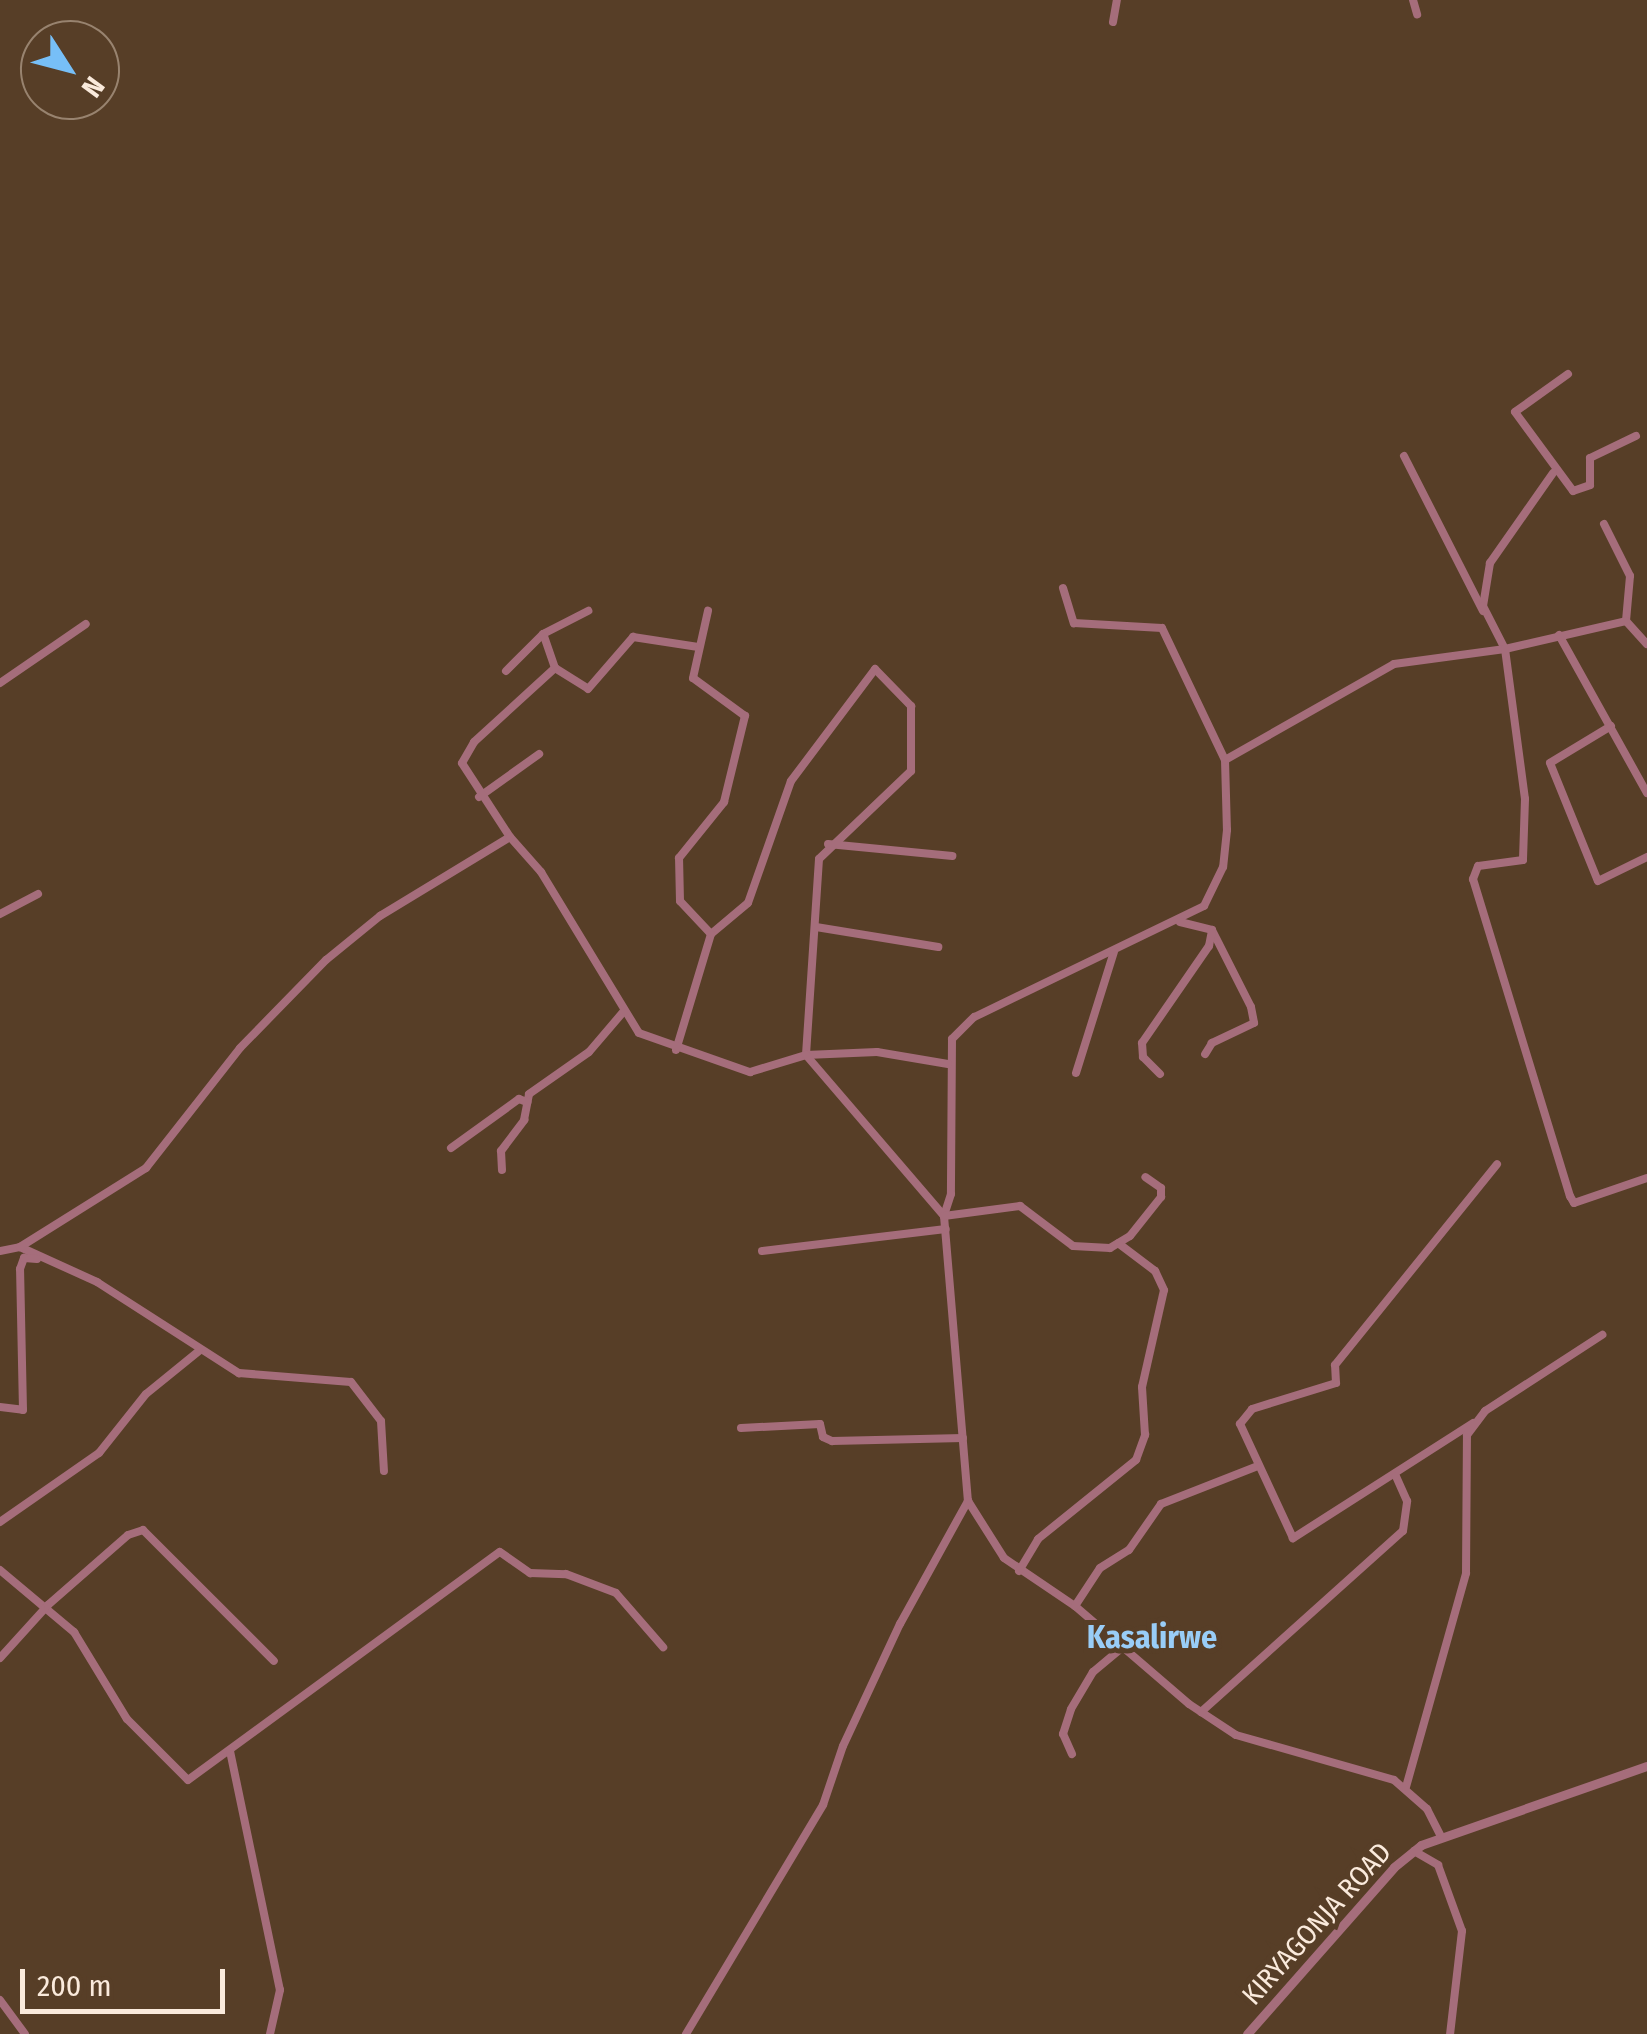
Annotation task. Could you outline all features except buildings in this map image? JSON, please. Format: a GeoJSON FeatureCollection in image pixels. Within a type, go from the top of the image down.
{"type":"FeatureCollection","features":[{"type":"Feature","properties":{"kind":"street"},"geometry":{"type":"LineString","coordinates":[[1113,22],[1116,0]]}},
{"type":"Feature","properties":{"kind":"street"},"geometry":{"type":"LineString","coordinates":[[1413,0],[1417,14]]}},
{"type":"Feature","properties":{"kind":"street"},"geometry":{"type":"LineString","coordinates":[[1568,374],[1515,412],[1553,473],[1579,493],[1594,477],[1590,458],[1636,436]]}},
{"type":"Feature","properties":{"kind":"street"},"geometry":{"type":"LineString","coordinates":[[1404,456],[1505,649],[1525,800],[1524,860],[1478,866],[1473,879],[1570,1196],[1574,1203],[1647,1178]]}},
{"type":"Feature","properties":{"kind":"street"},"geometry":{"type":"LineString","coordinates":[[1483,610],[1490,563],[1553,473]]}},
{"type":"Feature","properties":{"kind":"street"},"geometry":{"type":"LineString","coordinates":[[1604,524],[1630,576],[1626,621],[1647,644]]}},
{"type":"Feature","properties":{"kind":"street"},"geometry":{"type":"LineString","coordinates":[[1063,588],[1074,623],[1162,628],[1225,760],[1227,830],[1218,883],[1204,906],[974,1017],[952,1039],[948,1064],[952,1194],[944,1216],[968,1501],[1020,1572],[1075,1606],[1202,1712],[1236,1735],[1406,1787],[1440,1835]]}},
{"type":"Feature","properties":{"kind":"street"},"geometry":{"type":"LineString","coordinates":[[506,670],[544,634],[588,611]]}},
{"type":"Feature","properties":{"kind":"street"},"geometry":{"type":"LineString","coordinates":[[708,611],[693,678],[745,716],[724,802],[679,858],[680,901],[711,934]]}},
{"type":"Feature","properties":{"kind":"street"},"geometry":{"type":"LineString","coordinates":[[1225,760],[1394,664],[1505,649],[1626,621]]}},
{"type":"Feature","properties":{"kind":"street"},"geometry":{"type":"LineString","coordinates":[[0,683],[86,624]]}},
{"type":"Feature","properties":{"kind":"street"},"geometry":{"type":"LineString","coordinates":[[544,634],[555,668],[588,689],[634,637],[698,647]]}},
{"type":"Feature","properties":{"kind":"street"},"geometry":{"type":"LineString","coordinates":[[1558,634],[1647,793]]}},
{"type":"Feature","properties":{"kind":"street"},"geometry":{"type":"LineString","coordinates":[[555,668],[468,751],[462,763],[479,797],[541,872],[640,1033],[676,1050],[750,1072],[806,1055],[877,1052],[948,1064]]}},
{"type":"Feature","properties":{"kind":"street"},"geometry":{"type":"LineString","coordinates":[[676,1050],[711,934],[748,903],[792,781],[874,668],[910,706],[911,771],[828,844],[819,859],[806,1055],[944,1216]]}},
{"type":"Feature","properties":{"kind":"street"},"geometry":{"type":"LineString","coordinates":[[1612,726],[1550,764],[1598,881],[1647,857]]}},
{"type":"Feature","properties":{"kind":"street"},"geometry":{"type":"LineString","coordinates":[[479,797],[539,754]]}},
{"type":"Feature","properties":{"kind":"street"},"geometry":{"type":"LineString","coordinates":[[0,1251],[20,1247],[146,1168],[240,1048],[356,933],[510,837]]}},
{"type":"Feature","properties":{"kind":"street"},"geometry":{"type":"LineString","coordinates":[[828,844],[952,856]]}},
{"type":"Feature","properties":{"kind":"street"},"geometry":{"type":"LineString","coordinates":[[0,914],[38,894]]}},
{"type":"Feature","properties":{"kind":"street"},"geometry":{"type":"LineString","coordinates":[[1171,920],[1212,930],[1241,978],[1254,1023],[1212,1043],[1205,1054]]}},
{"type":"Feature","properties":{"kind":"street"},"geometry":{"type":"LineString","coordinates":[[816,927],[938,947]]}},
{"type":"Feature","properties":{"kind":"street"},"geometry":{"type":"LineString","coordinates":[[1160,1074],[1142,1057],[1142,1043],[1209,946],[1212,930]]}},
{"type":"Feature","properties":{"kind":"street"},"geometry":{"type":"LineString","coordinates":[[1076,1072],[1114,952]]}},
{"type":"Feature","properties":{"kind":"street"},"geometry":{"type":"LineString","coordinates":[[502,1170],[502,1150],[524,1120],[527,1102],[553,1075],[589,1052],[624,1011]]}},
{"type":"Feature","properties":{"kind":"street"},"geometry":{"type":"LineString","coordinates":[[452,1148],[519,1098],[527,1102]]}},
{"type":"Feature","properties":{"kind":"street"},"geometry":{"type":"LineString","coordinates":[[1497,1164],[1335,1365],[1336,1383],[1244,1416],[1240,1424],[1293,1538],[1396,1476],[1602,1335]]}},
{"type":"Feature","properties":{"kind":"street"},"geometry":{"type":"LineString","coordinates":[[1118,1243],[1161,1197],[1161,1188],[1145,1177]]}},
{"type":"Feature","properties":{"kind":"street"},"geometry":{"type":"LineString","coordinates":[[944,1216],[1020,1206],[1074,1246],[1118,1243],[1155,1272],[1164,1290],[1142,1387],[1145,1436],[1136,1460],[1038,1539],[1020,1572]]}},
{"type":"Feature","properties":{"kind":"street"},"geometry":{"type":"LineString","coordinates":[[762,1251],[946,1229]]}},
{"type":"Feature","properties":{"kind":"street"},"geometry":{"type":"LineString","coordinates":[[20,1247],[37,1259],[98,1282],[200,1351],[257,1377],[351,1382],[381,1421],[384,1471]]}},
{"type":"Feature","properties":{"kind":"street"},"geometry":{"type":"LineString","coordinates":[[0,1406],[23,1410],[20,1270],[24,1258],[37,1259]]}},
{"type":"Feature","properties":{"kind":"street"},"geometry":{"type":"LineString","coordinates":[[0,1522],[99,1453],[146,1394],[200,1351]]}},
{"type":"Feature","properties":{"kind":"street"},"geometry":{"type":"LineString","coordinates":[[1406,1787],[1463,1589],[1464,1467],[1473,1423]]}},
{"type":"Feature","properties":{"kind":"street"},"geometry":{"type":"LineString","coordinates":[[741,1428],[820,1424],[823,1437],[832,1441],[963,1438]]}},
{"type":"Feature","properties":{"kind":"street"},"geometry":{"type":"LineString","coordinates":[[1075,1606],[1100,1568],[1129,1550],[1161,1504],[1258,1466]]}},
{"type":"Feature","properties":{"kind":"street"},"geometry":{"type":"LineString","coordinates":[[1202,1712],[1403,1531],[1407,1501],[1396,1476]]}},
{"type":"Feature","properties":{"kind":"street"},"geometry":{"type":"LineString","coordinates":[[686,2034],[823,1806],[843,1746],[904,1616],[968,1501]]}},
{"type":"Feature","properties":{"kind":"street"},"geometry":{"type":"LineString","coordinates":[[0,1658],[48,1605],[128,1535],[142,1530],[274,1661]]}},
{"type":"Feature","properties":{"kind":"street"},"geometry":{"type":"LineString","coordinates":[[0,1570],[48,1605],[74,1632],[127,1719],[183,1778],[192,1780],[500,1552],[530,1574],[566,1574],[616,1593],[664,1646]]}},
{"type":"Feature","properties":{"kind":"street"},"geometry":{"type":"LineString","coordinates":[[1072,1754],[1063,1734],[1071,1709],[1093,1672],[1122,1648]]}},
{"type":"Feature","properties":{"kind":"street"},"geometry":{"type":"LineString","coordinates":[[230,1751],[280,1990],[270,2034]]}},
{"type":"Feature","properties":{"kind":"street","name":"KIRYAGONJA ROAD"},"geometry":{"type":"LineString","coordinates":[[1247,2034],[1414,1851],[1440,1835],[1647,1766]]}},
{"type":"Feature","properties":{"kind":"street"},"geometry":{"type":"LineString","coordinates":[[1414,1851],[1438,1864],[1462,1931],[1450,2034]]}},
{"type":"Feature","properties":{"kind":"street"},"geometry":{"type":"LineString","coordinates":[[0,2000],[26,2034]]}},
{"type":"Feature","properties":{"kind":"district","name":"Kasalirwe"},"geometry":{"type":"Point","coordinates":[1152,1637]}}]}
